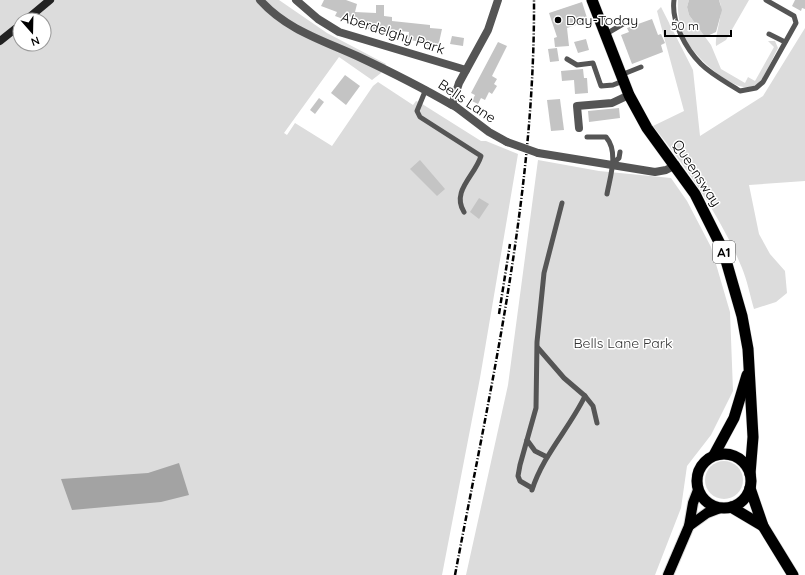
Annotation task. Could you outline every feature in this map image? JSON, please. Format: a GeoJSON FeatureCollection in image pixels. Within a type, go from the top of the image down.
{"type":"FeatureCollection","features":[{"type":"Feature","properties":{"kind":"highway","name":"Queensway"},"geometry":{"type":"LineString","coordinates":[[592,0],[621,78],[629,95],[647,128],[676,165],[695,194],[723,250],[742,316],[748,349],[748,372],[752,405],[753,438],[750,474]]}},
{"type":"Feature","properties":{"kind":"highway","name":"Queensway"},"geometry":{"type":"LineString","coordinates":[[714,455],[729,430],[739,406],[748,372]]}},
{"type":"Feature","properties":{"kind":"highway"},"geometry":{"type":"LineString","coordinates":[[714,455],[723,453],[732,455],[744,462],[750,474]]}},
{"type":"Feature","properties":{"kind":"highway","name":"A1"},"geometry":{"type":"LineString","coordinates":[[698,490],[698,473],[701,465],[714,455]]}},
{"type":"Feature","properties":{"kind":"highway","name":"A1"},"geometry":{"type":"LineString","coordinates":[[750,474],[750,488]]}},
{"type":"Feature","properties":{"kind":"highway"},"geometry":{"type":"LineString","coordinates":[[725,507],[739,503],[746,496],[750,488]]}},
{"type":"Feature","properties":{"kind":"highway"},"geometry":{"type":"LineString","coordinates":[[750,488],[762,526],[793,575]]}},
{"type":"Feature","properties":{"kind":"highway"},"geometry":{"type":"LineString","coordinates":[[698,490],[706,502],[725,507],[762,526]]}},
{"type":"Feature","properties":{"kind":"main road"},"geometry":{"type":"LineString","coordinates":[[36,12],[50,0]]}},
{"type":"Feature","properties":{"kind":"main road"},"geometry":{"type":"LineString","coordinates":[[0,41],[12,31]]}},
{"type":"Feature","properties":{"kind":"main road","name":"A1"},"geometry":{"type":"LineString","coordinates":[[668,575],[689,526],[693,503],[698,490]]}},
{"type":"Feature","properties":{"kind":"main road"},"geometry":{"type":"LineString","coordinates":[[689,526],[707,513],[725,507]]}},
{"type":"Feature","properties":{"kind":"street","name":"Bells Lane"},"geometry":{"type":"LineString","coordinates":[[260,0],[270,10],[307,35],[426,89],[454,106],[489,132],[507,142],[538,152],[655,172],[666,170],[676,165]]}},
{"type":"Feature","properties":{"kind":"street","name":"Aberdelghy Park"},"geometry":{"type":"LineString","coordinates":[[296,0],[318,19],[339,32],[466,70]]}},
{"type":"Feature","properties":{"kind":"street"},"geometry":{"type":"LineString","coordinates":[[454,106],[459,83],[488,30],[498,0]]}},
{"type":"Feature","properties":{"kind":"street"},"geometry":{"type":"LineString","coordinates":[[579,128],[577,106],[612,103],[629,95]]}},
{"type":"Feature","properties":{"kind":"lane"},"geometry":{"type":"LineString","coordinates":[[674,0],[673,8],[682,39],[702,65],[740,91],[756,88],[763,82],[796,23],[794,16],[766,0]]}},
{"type":"Feature","properties":{"kind":"lane"},"geometry":{"type":"LineString","coordinates":[[605,35],[623,24]]}},
{"type":"Feature","properties":{"kind":"lane"},"geometry":{"type":"LineString","coordinates":[[769,34],[785,42]]}},
{"type":"Feature","properties":{"kind":"lane"},"geometry":{"type":"LineString","coordinates":[[567,59],[576,65],[593,63],[601,86],[613,85],[621,78],[641,67]]}},
{"type":"Feature","properties":{"kind":"lane"},"geometry":{"type":"LineString","coordinates":[[426,89],[417,108],[417,112],[420,117],[481,156],[479,163],[461,192],[459,204],[464,212]]}},
{"type":"Feature","properties":{"kind":"lane"},"geometry":{"type":"LineString","coordinates":[[587,137],[606,137],[611,144],[612,164],[607,194]]}},
{"type":"Feature","properties":{"kind":"lane"},"geometry":{"type":"LineString","coordinates":[[612,164],[619,158],[620,152]]}},
{"type":"Feature","properties":{"kind":"lane"},"geometry":{"type":"LineString","coordinates":[[562,203],[544,273],[540,303],[536,408],[518,476],[520,482],[532,489],[547,457],[585,396]]}},
{"type":"Feature","properties":{"kind":"lane"},"geometry":{"type":"LineString","coordinates":[[538,348],[564,378],[585,396],[593,406],[597,423]]}},
{"type":"Feature","properties":{"kind":"lane"},"geometry":{"type":"LineString","coordinates":[[739,406],[752,405]]}},
{"type":"Feature","properties":{"kind":"lane"},"geometry":{"type":"LineString","coordinates":[[527,440],[535,451],[547,457]]}},
{"type":"Feature","properties":{"kind":"green space"},"geometry":{"type":"Polygon","coordinates":[[[0,0],[279,0],[327,33],[386,64],[381,73],[372,80],[339,57],[284,133],[287,135],[295,123],[332,146],[373,86],[378,82],[413,105],[416,101],[419,102],[481,141],[486,141],[518,154],[480,378],[442,575],[0,575],[0,0]]]}},
{"type":"Feature","properties":{"kind":"green space"},"geometry":{"type":"Polygon","coordinates":[[[678,0],[689,0],[687,7],[689,15],[711,45],[721,69],[745,83],[748,77],[755,81],[774,47],[768,41],[775,41],[778,48],[765,73],[756,85],[748,87],[738,86],[718,74],[699,57],[687,42],[682,32],[678,11],[678,0]]]}},
{"type":"Feature","properties":{"kind":"green space"},"geometry":{"type":"Polygon","coordinates":[[[719,0],[749,0],[726,40],[716,46],[721,10],[719,0]]]}},
{"type":"Feature","properties":{"kind":"green space"},"geometry":{"type":"Polygon","coordinates":[[[661,7],[693,70],[700,136],[763,96],[805,28],[805,181],[749,185],[759,234],[770,254],[785,271],[787,293],[776,302],[754,309],[744,273],[724,230],[691,176],[653,126],[684,111],[657,11],[661,7]]]}},
{"type":"Feature","properties":{"kind":"green space","name":"Bells Lane Park"},"geometry":{"type":"Polygon","coordinates":[[[538,160],[599,171],[671,178],[687,201],[711,247],[730,312],[733,391],[711,435],[687,466],[681,508],[655,575],[466,575],[508,385],[538,160]]]}},
{"type":"Feature","properties":{"kind":"green space"},"geometry":{"type":"Polygon","coordinates":[[[720,461],[728,461],[735,464],[740,469],[743,480],[740,491],[735,496],[728,499],[720,499],[713,496],[708,491],[705,484],[705,476],[708,469],[713,464],[720,461]]]}},
{"type":"Feature","properties":{"kind":"shaded area"},"geometry":{"type":"Polygon","coordinates":[[[179,463],[189,495],[161,502],[72,510],[61,479],[148,473],[179,463]]]}},
{"type":"Feature","properties":{"kind":"building"},"geometry":{"type":"Polygon","coordinates":[[[324,0],[346,0],[357,4],[355,12],[376,13],[376,5],[384,5],[384,16],[392,17],[392,21],[430,25],[430,28],[442,29],[438,47],[425,45],[426,42],[408,40],[409,32],[392,30],[391,34],[381,33],[381,30],[367,29],[367,25],[359,24],[359,20],[348,16],[344,16],[343,19],[335,16],[337,12],[321,6],[324,0]]]}},
{"type":"Feature","properties":{"kind":"building"},"geometry":{"type":"Polygon","coordinates":[[[689,0],[719,0],[722,10],[716,32],[705,37],[689,15],[687,7],[689,0]]]}},
{"type":"Feature","properties":{"kind":"building"},"geometry":{"type":"Polygon","coordinates":[[[795,0],[805,0],[805,9],[802,8],[801,11],[792,6],[795,0]]]}},
{"type":"Feature","properties":{"kind":"building"},"geometry":{"type":"Polygon","coordinates":[[[582,2],[588,21],[567,28],[569,46],[555,47],[554,38],[557,37],[549,13],[582,2]]]}},
{"type":"Feature","properties":{"kind":"building"},"geometry":{"type":"Polygon","coordinates":[[[652,19],[658,35],[661,34],[665,43],[661,45],[663,52],[632,64],[621,35],[629,32],[627,28],[652,19]]]}},
{"type":"Feature","properties":{"kind":"building"},"geometry":{"type":"Polygon","coordinates":[[[452,36],[464,38],[463,46],[450,44],[452,36]]]}},
{"type":"Feature","properties":{"kind":"building"},"geometry":{"type":"Polygon","coordinates":[[[586,39],[589,50],[578,53],[574,42],[586,39]]]}},
{"type":"Feature","properties":{"kind":"building"},"geometry":{"type":"Polygon","coordinates":[[[498,42],[507,46],[492,76],[497,79],[494,84],[497,86],[492,94],[489,92],[485,100],[481,98],[478,104],[472,101],[475,95],[471,93],[498,42]]]}},
{"type":"Feature","properties":{"kind":"building"},"geometry":{"type":"Polygon","coordinates":[[[557,48],[559,61],[550,62],[548,49],[557,48]]]}},
{"type":"Feature","properties":{"kind":"building"},"geometry":{"type":"Polygon","coordinates":[[[583,69],[584,78],[587,78],[588,93],[575,94],[574,80],[562,81],[561,71],[583,69]]]}},
{"type":"Feature","properties":{"kind":"building"},"geometry":{"type":"Polygon","coordinates":[[[345,75],[360,86],[346,105],[331,93],[345,75]]]}},
{"type":"Feature","properties":{"kind":"building"},"geometry":{"type":"Polygon","coordinates":[[[319,98],[324,102],[315,114],[310,110],[319,98]]]}},
{"type":"Feature","properties":{"kind":"building"},"geometry":{"type":"Polygon","coordinates":[[[560,99],[564,130],[551,131],[547,100],[560,99]]]}},
{"type":"Feature","properties":{"kind":"building"},"geometry":{"type":"Polygon","coordinates":[[[619,108],[620,118],[589,122],[588,111],[619,108]]]}},
{"type":"Feature","properties":{"kind":"building"},"geometry":{"type":"Polygon","coordinates":[[[420,160],[445,189],[437,196],[410,169],[420,160]]]}},
{"type":"Feature","properties":{"kind":"building"},"geometry":{"type":"Polygon","coordinates":[[[479,198],[489,204],[479,219],[470,212],[479,198]]]}},
{"type":"Feature","properties":{"kind":"railway"},"geometry":{"type":"LineString","coordinates":[[455,575],[496,361],[519,218],[527,145],[532,73],[534,0]]}},
{"type":"Feature","properties":{"kind":"railway"},"geometry":{"type":"LineString","coordinates":[[499,314],[510,244]]}},
{"type":"Feature","properties":{"kind":"place","name":"Day-Today"},"geometry":{"type":"Point","coordinates":[558,20]}}]}
